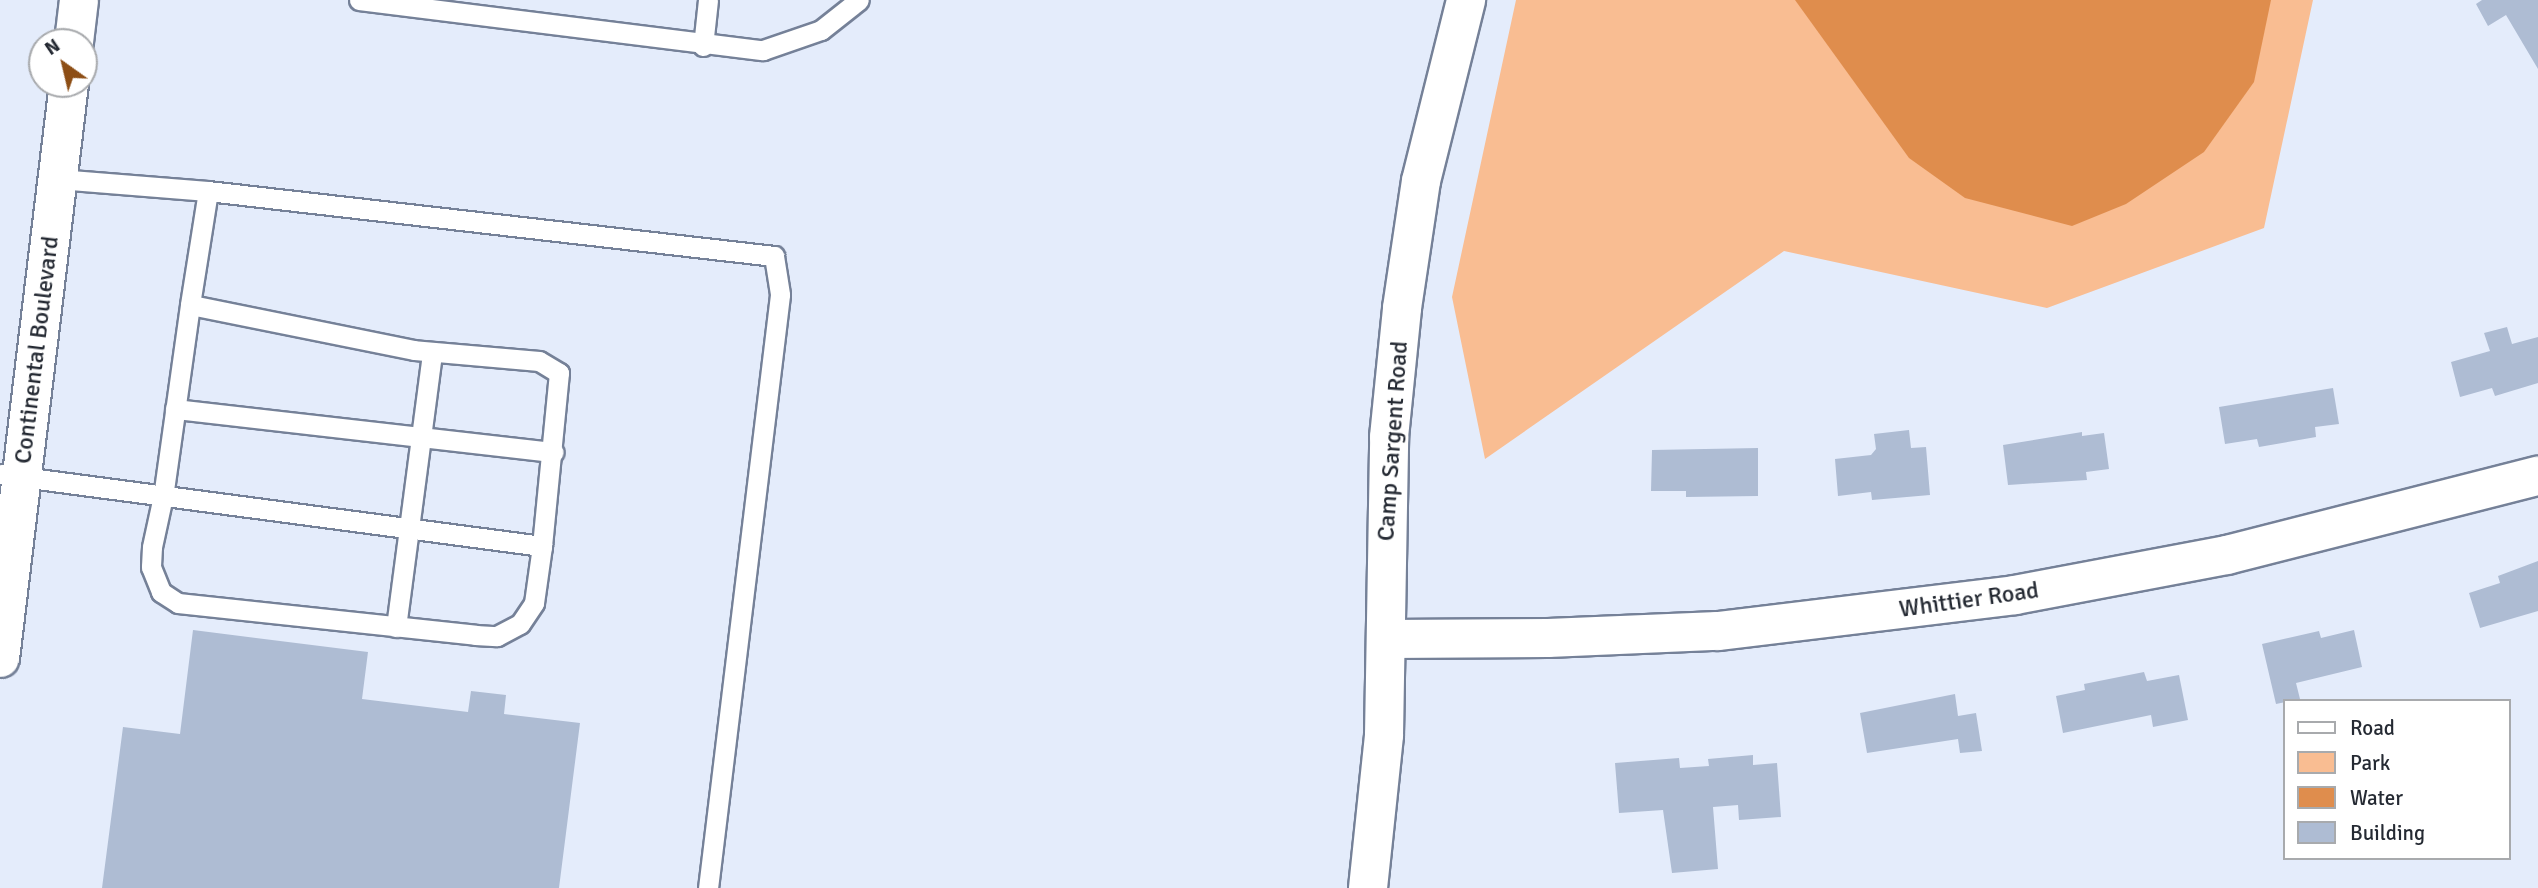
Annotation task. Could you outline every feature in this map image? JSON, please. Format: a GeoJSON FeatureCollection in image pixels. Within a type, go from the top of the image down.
{"type":"FeatureCollection","features":[{"type":"Feature","properties":{"kind":"street"},"geometry":{"type":"LineString","coordinates":[[76,28],[79,0]]}},
{"type":"Feature","properties":{"kind":"street","name":"Camp Sargent Road"},"geometry":{"type":"LineString","coordinates":[[1368,888],[1378,822],[1387,639],[1390,438],[1402,308],[1421,181],[1466,0]]}},
{"type":"Feature","properties":{"kind":"street","name":"Continental Boulevard"},"geometry":{"type":"LineString","coordinates":[[0,658],[11,475],[58,179],[67,98]]}},
{"type":"Feature","properties":{"kind":"street","name":"Whittier Road"},"geometry":{"type":"LineString","coordinates":[[1387,639],[1718,631],[2015,595],[2227,555],[2538,476]]}},
{"type":"Feature","properties":{"kind":"lane"},"geometry":{"type":"LineString","coordinates":[[359,0],[703,46],[763,50],[791,43],[821,30],[859,0]]}},
{"type":"Feature","properties":{"kind":"lane"},"geometry":{"type":"LineString","coordinates":[[703,46],[708,0]]}},
{"type":"Feature","properties":{"kind":"lane"},"geometry":{"type":"LineString","coordinates":[[58,179],[208,191],[774,256],[780,295],[708,888]]}},
{"type":"Feature","properties":{"kind":"lane"},"geometry":{"type":"LineString","coordinates":[[190,305],[432,352],[539,361],[559,373],[554,452],[534,603],[520,624],[497,636],[178,603],[161,592],[150,567],[163,496],[190,305],[208,191]]}},
{"type":"Feature","properties":{"kind":"lane"},"geometry":{"type":"LineString","coordinates":[[396,626],[411,529],[432,352]]}},
{"type":"Feature","properties":{"kind":"lane"},"geometry":{"type":"LineString","coordinates":[[175,409],[554,452]]}},
{"type":"Feature","properties":{"kind":"lane"},"geometry":{"type":"LineString","coordinates":[[11,475],[542,546]]}},
{"type":"Feature","properties":{"kind":"green space"},"geometry":{"type":"Polygon","coordinates":[[[1516,0],[2313,0],[2264,228],[2047,308],[1784,251],[1485,459],[1452,297],[1516,0]]]}},
{"type":"Feature","properties":{"kind":"water"},"geometry":{"type":"Polygon","coordinates":[[[1795,0],[2271,0],[2254,82],[2204,152],[2126,204],[2072,226],[1965,198],[1909,158],[1795,0]]]}},
{"type":"Feature","properties":{"kind":"building"},"geometry":{"type":"Polygon","coordinates":[[[2482,0],[2538,0],[2538,69],[2506,15],[2488,26],[2476,4],[2482,0]]]}},
{"type":"Feature","properties":{"kind":"building"},"geometry":{"type":"Polygon","coordinates":[[[2507,327],[2512,344],[2538,337],[2538,383],[2495,396],[2492,388],[2460,397],[2451,362],[2490,351],[2484,333],[2507,327]]]}},
{"type":"Feature","properties":{"kind":"building"},"geometry":{"type":"Polygon","coordinates":[[[2333,388],[2339,424],[2315,427],[2316,437],[2259,447],[2257,439],[2225,444],[2219,407],[2333,388]]]}},
{"type":"Feature","properties":{"kind":"building"},"geometry":{"type":"Polygon","coordinates":[[[1909,430],[1911,448],[1926,447],[1930,495],[1872,500],[1871,492],[1838,496],[1835,459],[1871,455],[1876,449],[1874,434],[1909,430]]]}},
{"type":"Feature","properties":{"kind":"building"},"geometry":{"type":"Polygon","coordinates":[[[2082,432],[2082,436],[2104,433],[2109,469],[2086,472],[2087,480],[2008,485],[2003,445],[2082,432]]]}},
{"type":"Feature","properties":{"kind":"building"},"geometry":{"type":"Polygon","coordinates":[[[1758,448],[1758,496],[1686,497],[1686,491],[1651,491],[1652,450],[1758,448]]]}},
{"type":"Feature","properties":{"kind":"building"},"geometry":{"type":"Polygon","coordinates":[[[2538,561],[2538,611],[2480,628],[2469,593],[2500,583],[2498,576],[2538,561]]]}},
{"type":"Feature","properties":{"kind":"building"},"geometry":{"type":"Polygon","coordinates":[[[193,630],[368,652],[362,699],[468,712],[471,691],[506,695],[504,714],[580,723],[559,888],[102,888],[123,727],[180,734],[193,630]]]}},
{"type":"Feature","properties":{"kind":"building"},"geometry":{"type":"Polygon","coordinates":[[[2354,630],[2362,667],[2296,683],[2300,699],[2282,699],[2282,703],[2276,704],[2262,644],[2319,631],[2321,638],[2354,630]]]}},
{"type":"Feature","properties":{"kind":"building"},"geometry":{"type":"Polygon","coordinates":[[[2144,672],[2147,681],[2179,675],[2188,720],[2153,727],[2151,715],[2063,733],[2056,696],[2085,690],[2084,684],[2144,672]]]}},
{"type":"Feature","properties":{"kind":"building"},"geometry":{"type":"Polygon","coordinates":[[[1955,694],[1958,716],[1976,713],[1982,751],[1960,753],[1958,739],[1867,753],[1860,713],[1955,694]]]}},
{"type":"Feature","properties":{"kind":"building"},"geometry":{"type":"Polygon","coordinates":[[[1753,755],[1753,765],[1777,763],[1781,817],[1739,820],[1738,805],[1713,807],[1718,869],[1672,873],[1663,810],[1619,813],[1615,763],[1679,758],[1680,768],[1709,766],[1708,759],[1753,755]]]}}]}
